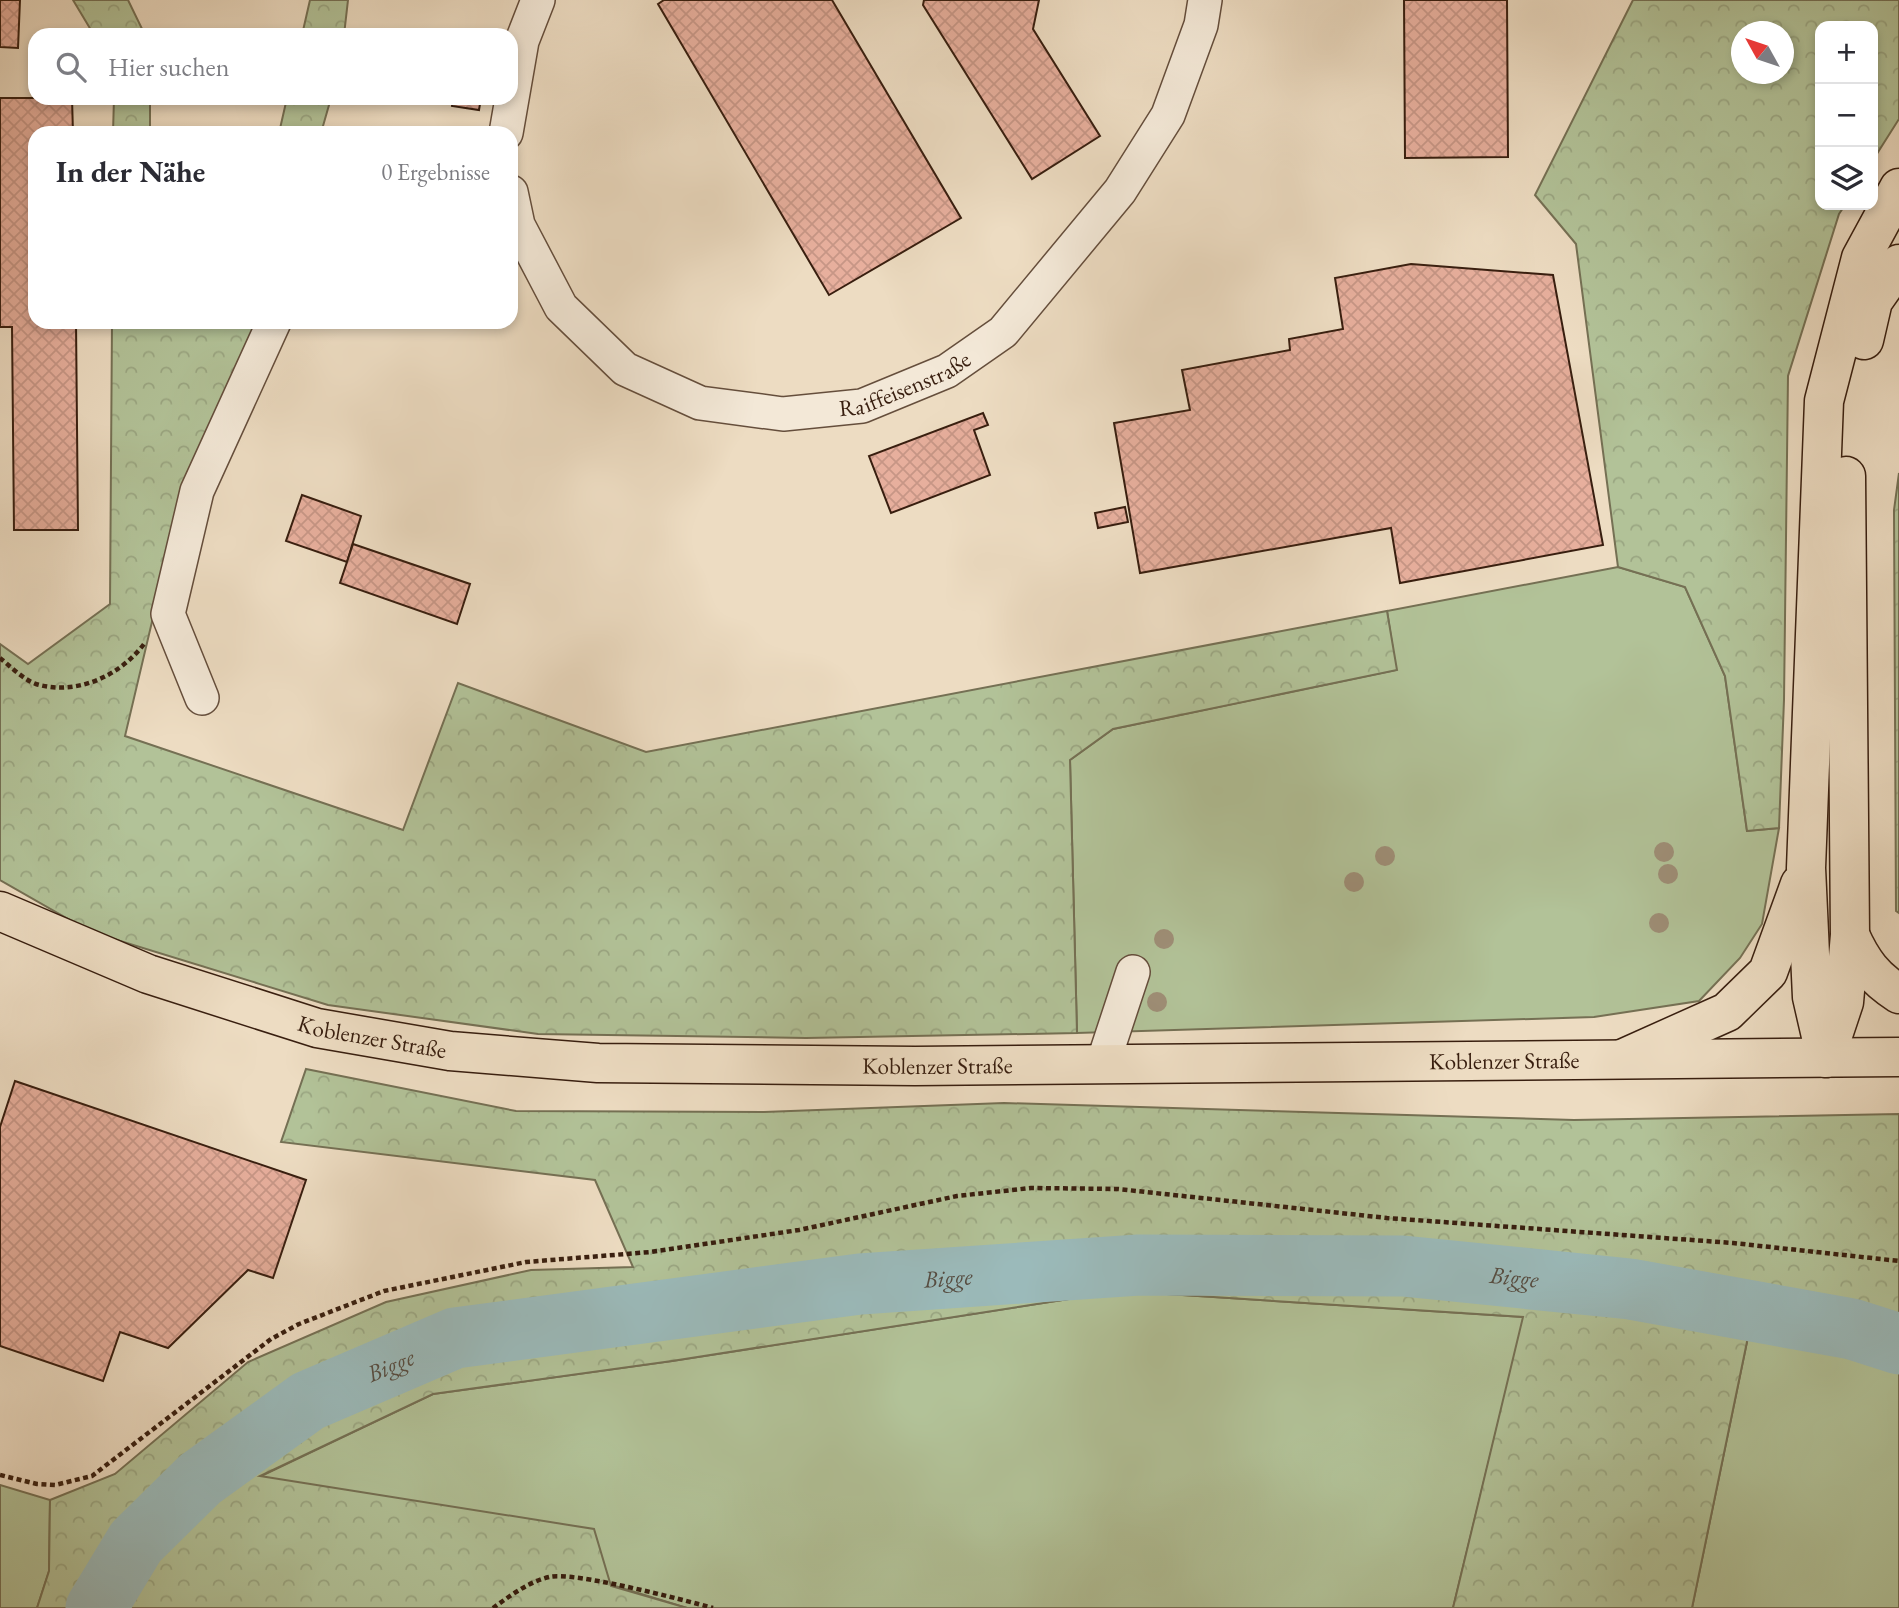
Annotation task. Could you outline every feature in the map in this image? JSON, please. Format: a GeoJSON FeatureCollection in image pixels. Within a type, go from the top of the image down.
{"type":"FeatureCollection","features":[{"type":"Feature","properties":{"kind":"main road"},"geometry":{"type":"LineString","coordinates":[[1826,1058],[1812,997],[1806,869],[1824,401],[1861,258],[1899,188]]}},
{"type":"Feature","properties":{"kind":"main road"},"geometry":{"type":"LineString","coordinates":[[1826,1058],[1844,1002],[1850,935],[1846,418],[1873,301],[1899,264]]}},
{"type":"Feature","properties":{"kind":"main road"},"geometry":{"type":"LineString","coordinates":[[1622,1059],[1727,1012],[1768,972],[1806,869]]}},
{"type":"Feature","properties":{"kind":"main road","name":"Koblenzer Straße"},"geometry":{"type":"LineString","coordinates":[[0,911],[148,974],[317,1028],[450,1051],[597,1063],[1103,1063],[1899,1057]]}},
{"type":"Feature","properties":{"kind":"main road"},"geometry":{"type":"LineString","coordinates":[[1850,935],[1864,965],[1880,982],[1899,994]]}},
{"type":"Feature","properties":{"kind":"street"},"geometry":{"type":"LineString","coordinates":[[518,64],[522,41],[538,0]]}},
{"type":"Feature","properties":{"kind":"street","name":"Raiffeisenstraße"},"geometry":{"type":"LineString","coordinates":[[518,225],[561,307],[625,369],[700,403],[783,414],[862,406],[947,371],[1003,332],[1120,191],[1168,115],[1201,24],[1205,0]]}},
{"type":"Feature","properties":{"kind":"street"},"geometry":{"type":"LineString","coordinates":[[507,126],[511,105]]}},
{"type":"Feature","properties":{"kind":"street"},"geometry":{"type":"LineString","coordinates":[[202,698],[168,614],[197,491],[271,329]]}},
{"type":"Feature","properties":{"kind":"street"},"geometry":{"type":"LineString","coordinates":[[1103,1063],[1133,972]]}},
{"type":"Feature","properties":{"kind":"path"},"geometry":{"type":"LineString","coordinates":[[0,658],[35,684],[85,687],[132,659],[168,614]]}},
{"type":"Feature","properties":{"kind":"path"},"geometry":{"type":"LineString","coordinates":[[0,1475],[37,1484],[55,1485],[92,1476],[271,1339],[299,1324],[384,1291],[526,1262],[651,1252],[799,1230],[957,1196],[1031,1188],[1118,1189],[1387,1218],[1760,1245],[1899,1261]]}},
{"type":"Feature","properties":{"kind":"path"},"geometry":{"type":"LineString","coordinates":[[493,1608],[519,1590],[551,1576],[610,1584],[713,1608]]}},
{"type":"Feature","properties":{"kind":"green space"},"geometry":{"type":"Polygon","coordinates":[[[73,0],[128,0],[142,28],[90,28],[73,0]]]}},
{"type":"Feature","properties":{"kind":"green space"},"geometry":{"type":"Polygon","coordinates":[[[310,0],[348,0],[345,28],[304,28],[310,0]]]}},
{"type":"Feature","properties":{"kind":"green space"},"geometry":{"type":"Polygon","coordinates":[[[1633,0],[1899,0],[1899,119],[1878,152],[1878,21],[1815,21],[1815,210],[1842,210],[1788,376],[1784,700],[1779,828],[1747,831],[1725,676],[1685,587],[1618,567],[1576,244],[1535,195],[1633,0]]]}},
{"type":"Feature","properties":{"kind":"green space"},"geometry":{"type":"Polygon","coordinates":[[[114,105],[150,105],[150,126],[113,126],[114,105]]]}},
{"type":"Feature","properties":{"kind":"green space"},"geometry":{"type":"Polygon","coordinates":[[[285,105],[329,105],[323,126],[281,126],[285,105]]]}},
{"type":"Feature","properties":{"kind":"green space"},"geometry":{"type":"Polygon","coordinates":[[[112,329],[253,329],[181,499],[125,736],[403,830],[458,683],[646,752],[1387,611],[1397,670],[1113,729],[1070,760],[1077,1033],[806,1038],[538,1034],[328,1005],[91,932],[0,880],[0,644],[28,664],[110,604],[112,329]]]}},
{"type":"Feature","properties":{"kind":"green space"},"geometry":{"type":"Polygon","coordinates":[[[1899,473],[1899,913],[1896,911],[1894,510],[1899,473]]]}},
{"type":"Feature","properties":{"kind":"green space"},"geometry":{"type":"Polygon","coordinates":[[[1618,567],[1685,587],[1725,676],[1747,831],[1779,828],[1762,924],[1740,958],[1699,1001],[1594,1017],[1077,1033],[1070,760],[1113,729],[1396,670],[1387,611],[1618,567]]]}},
{"type":"Feature","properties":{"kind":"green space"},"geometry":{"type":"Polygon","coordinates":[[[306,1069],[516,1111],[764,1112],[1004,1103],[1574,1120],[1899,1114],[1899,1327],[1752,1301],[1749,1332],[1692,1608],[1453,1608],[1523,1317],[1120,1291],[672,1361],[433,1394],[260,1476],[594,1529],[611,1586],[687,1608],[37,1608],[49,1571],[50,1500],[115,1474],[248,1362],[386,1302],[531,1270],[633,1267],[595,1180],[281,1142],[306,1069]]]}},
{"type":"Feature","properties":{"kind":"green space"},"geometry":{"type":"Polygon","coordinates":[[[1120,1291],[1524,1317],[1453,1608],[687,1608],[259,1477],[433,1394],[672,1361],[1120,1291]]]}},
{"type":"Feature","properties":{"kind":"green space"},"geometry":{"type":"Polygon","coordinates":[[[1749,1332],[1851,1345],[1899,1361],[1899,1608],[1692,1608],[1749,1332]]]}},
{"type":"Feature","properties":{"kind":"green space"},"geometry":{"type":"Polygon","coordinates":[[[0,1485],[50,1500],[49,1571],[37,1608],[0,1608],[0,1485]]]}},
{"type":"Feature","properties":{"kind":"building"},"geometry":{"type":"Polygon","coordinates":[[[0,0],[20,0],[18,48],[0,47],[0,0]]]}},
{"type":"Feature","properties":{"kind":"building"},"geometry":{"type":"Polygon","coordinates":[[[664,0],[832,0],[961,218],[829,295],[658,4],[664,0]]]}},
{"type":"Feature","properties":{"kind":"building"},"geometry":{"type":"Polygon","coordinates":[[[924,0],[1039,0],[1033,29],[1100,136],[1032,179],[923,5],[924,0]]]}},
{"type":"Feature","properties":{"kind":"building"},"geometry":{"type":"Polygon","coordinates":[[[1404,0],[1507,0],[1508,157],[1405,158],[1404,0]]]}},
{"type":"Feature","properties":{"kind":"building"},"geometry":{"type":"Polygon","coordinates":[[[0,98],[28,98],[28,105],[72,105],[73,126],[28,126],[28,329],[76,329],[78,530],[14,530],[12,327],[0,327],[0,98]]]}},
{"type":"Feature","properties":{"kind":"building"},"geometry":{"type":"Polygon","coordinates":[[[452,105],[480,105],[479,110],[452,105]]]}},
{"type":"Feature","properties":{"kind":"building"},"geometry":{"type":"Polygon","coordinates":[[[1411,264],[1553,275],[1603,545],[1400,583],[1391,528],[1140,573],[1114,423],[1190,410],[1182,370],[1290,350],[1289,339],[1343,329],[1335,278],[1411,264]]]}},
{"type":"Feature","properties":{"kind":"building"},"geometry":{"type":"Polygon","coordinates":[[[983,413],[988,425],[974,430],[990,475],[891,513],[869,456],[983,413]]]}},
{"type":"Feature","properties":{"kind":"building"},"geometry":{"type":"Polygon","coordinates":[[[302,495],[361,516],[347,562],[286,541],[302,495]]]}},
{"type":"Feature","properties":{"kind":"building"},"geometry":{"type":"Polygon","coordinates":[[[1125,507],[1128,522],[1098,528],[1095,513],[1125,507]]]}},
{"type":"Feature","properties":{"kind":"building"},"geometry":{"type":"Polygon","coordinates":[[[353,544],[470,584],[457,624],[340,583],[353,544]]]}},
{"type":"Feature","properties":{"kind":"building"},"geometry":{"type":"Polygon","coordinates":[[[15,1081],[306,1180],[273,1278],[248,1270],[168,1348],[120,1332],[103,1381],[0,1346],[0,1127],[15,1081]]]}},
{"type":"Feature","properties":{"kind":"waterway","name":"Bigge"},"geometry":{"type":"LineString","coordinates":[[96,1608],[136,1542],[200,1479],[308,1401],[455,1338],[860,1284],[1139,1265],[1403,1266],[1630,1289],[1852,1329],[1899,1344]]}}]}
